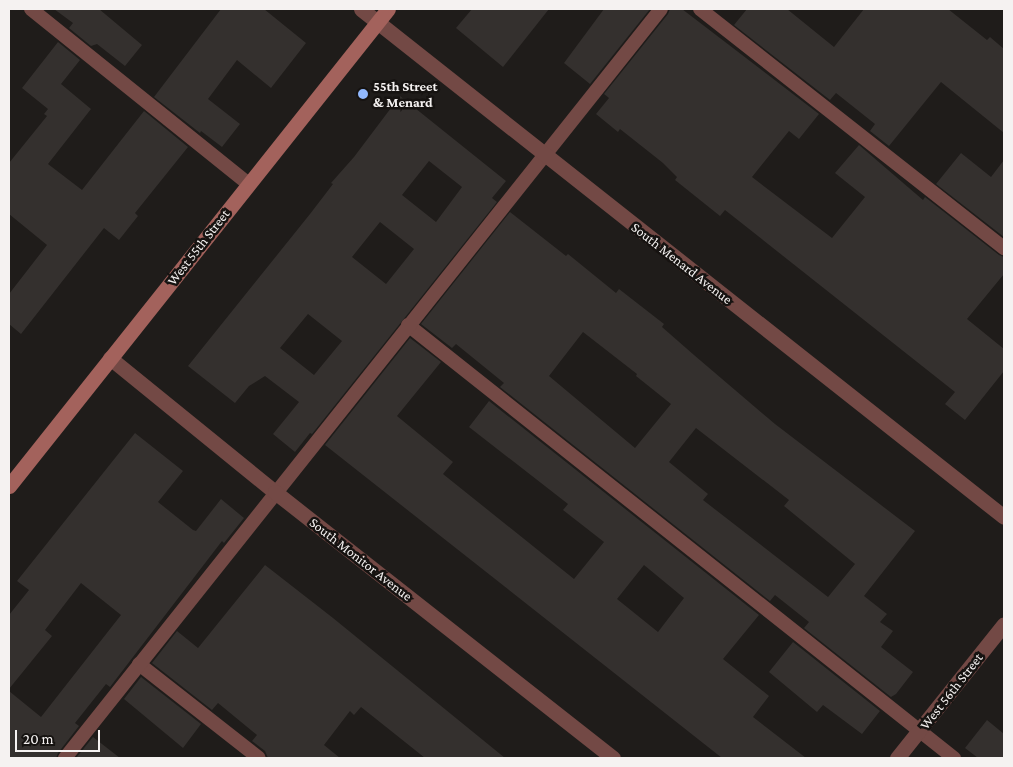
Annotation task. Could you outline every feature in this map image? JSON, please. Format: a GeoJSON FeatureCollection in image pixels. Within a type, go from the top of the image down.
{"type":"FeatureCollection","features":[{"type":"Feature","properties":{"kind":"main road","name":"West 55th Street"},"geometry":{"type":"LineString","coordinates":[[9,486],[388,9]]}},
{"type":"Feature","properties":{"kind":"street","name":"South Menard Avenue"},"geometry":{"type":"LineString","coordinates":[[361,9],[1004,517]]}},
{"type":"Feature","properties":{"kind":"street","name":"South Monitor Avenue"},"geometry":{"type":"LineString","coordinates":[[110,358],[275,492],[614,758]]}},
{"type":"Feature","properties":{"kind":"street","name":"West 56th Street"},"geometry":{"type":"LineString","coordinates":[[897,758],[1004,624]]}},
{"type":"Feature","properties":{"kind":"lane"},"geometry":{"type":"LineString","coordinates":[[31,9],[249,184]]}},
{"type":"Feature","properties":{"kind":"lane"},"geometry":{"type":"LineString","coordinates":[[65,758],[544,154],[662,9]]}},
{"type":"Feature","properties":{"kind":"lane"},"geometry":{"type":"LineString","coordinates":[[700,9],[1004,248]]}},
{"type":"Feature","properties":{"kind":"lane"},"geometry":{"type":"LineString","coordinates":[[408,325],[954,758]]}},
{"type":"Feature","properties":{"kind":"lane"},"geometry":{"type":"LineString","coordinates":[[139,664],[259,758]]}},
{"type":"Feature","properties":{"kind":"building"},"geometry":{"type":"Polygon","coordinates":[[[54,9],[99,9],[142,45],[125,66],[97,44],[91,46],[69,28],[73,23],[54,9]]]}},
{"type":"Feature","properties":{"kind":"building"},"geometry":{"type":"Polygon","coordinates":[[[221,9],[264,9],[306,43],[271,88],[237,60],[208,99],[240,124],[222,147],[201,131],[200,133],[154,97],[221,9]]]}},
{"type":"Feature","properties":{"kind":"building"},"geometry":{"type":"Polygon","coordinates":[[[472,9],[549,9],[503,67],[456,28],[472,9]]]}},
{"type":"Feature","properties":{"kind":"building"},"geometry":{"type":"Polygon","coordinates":[[[604,9],[650,9],[590,84],[564,63],[604,9]]]}},
{"type":"Feature","properties":{"kind":"building"},"geometry":{"type":"Polygon","coordinates":[[[670,9],[682,9],[819,114],[799,139],[789,131],[752,177],[832,238],[865,197],[835,173],[859,145],[923,200],[925,197],[1004,257],[1004,274],[967,319],[1004,349],[1004,371],[965,420],[945,404],[955,392],[725,210],[720,216],[675,180],[677,177],[663,163],[620,129],[618,132],[596,114],[609,98],[604,94],[670,9]]]}},
{"type":"Feature","properties":{"kind":"building"},"geometry":{"type":"Polygon","coordinates":[[[747,9],[787,9],[834,47],[864,9],[948,9],[987,40],[990,37],[1004,49],[1004,133],[941,82],[889,146],[870,131],[875,124],[836,93],[830,100],[734,25],[747,9]]]}},
{"type":"Feature","properties":{"kind":"building"},"geometry":{"type":"Polygon","coordinates":[[[58,42],[80,60],[61,84],[91,109],[48,164],[82,190],[144,111],[188,147],[135,213],[138,216],[119,240],[104,228],[21,334],[9,324],[9,294],[47,245],[9,214],[9,163],[47,116],[44,114],[48,109],[22,88],[58,42]]]}},
{"type":"Feature","properties":{"kind":"building"},"geometry":{"type":"Polygon","coordinates":[[[400,96],[506,181],[492,198],[497,202],[312,434],[310,433],[295,452],[273,434],[299,402],[265,376],[249,386],[235,403],[188,366],[310,214],[333,184],[331,183],[354,157],[400,96]],[[429,161],[402,195],[436,222],[462,187],[429,161]],[[380,222],[352,257],[386,284],[414,249],[380,222]],[[308,314],[280,348],[314,375],[342,341],[308,314]]]}},
{"type":"Feature","properties":{"kind":"building"},"geometry":{"type":"Polygon","coordinates":[[[961,153],[991,177],[1004,160],[1004,237],[936,184],[961,153]]]}},
{"type":"Feature","properties":{"kind":"building"},"geometry":{"type":"Polygon","coordinates":[[[510,212],[566,256],[568,254],[616,293],[619,289],[664,324],[662,327],[775,424],[915,531],[864,596],[887,614],[880,622],[893,631],[881,647],[913,672],[896,694],[891,697],[804,628],[809,622],[775,595],[770,601],[500,387],[504,383],[456,344],[452,348],[421,324],[510,212]],[[583,332],[549,376],[635,448],[671,404],[636,376],[637,374],[583,332]],[[696,428],[669,462],[708,494],[703,500],[828,597],[855,564],[784,506],[789,500],[696,428]]]}},
{"type":"Feature","properties":{"kind":"building"},"geometry":{"type":"Polygon","coordinates":[[[410,338],[441,362],[397,416],[453,462],[443,474],[574,579],[604,542],[563,510],[568,504],[469,427],[489,401],[759,615],[723,659],[769,696],[753,717],[806,758],[722,758],[325,445],[410,338]],[[644,565],[617,599],[658,632],[684,598],[644,565]]]}},
{"type":"Feature","properties":{"kind":"building"},"geometry":{"type":"Polygon","coordinates":[[[135,433],[183,471],[158,502],[193,530],[196,531],[221,499],[244,518],[224,543],[222,541],[110,687],[106,684],[75,723],[79,726],[56,758],[9,758],[9,691],[41,717],[121,615],[81,583],[45,630],[52,636],[9,689],[9,615],[29,590],[17,581],[135,433]]]}},
{"type":"Feature","properties":{"kind":"building"},"geometry":{"type":"Polygon","coordinates":[[[265,565],[505,758],[425,758],[361,707],[354,715],[350,711],[324,745],[340,758],[268,758],[265,751],[252,741],[257,735],[218,703],[212,710],[152,663],[177,631],[198,648],[265,565]]]}},
{"type":"Feature","properties":{"kind":"building"},"geometry":{"type":"Polygon","coordinates":[[[793,642],[880,711],[862,734],[823,705],[817,712],[769,672],[793,642]]]}},
{"type":"Feature","properties":{"kind":"building"},"geometry":{"type":"Polygon","coordinates":[[[141,677],[201,724],[183,748],[124,699],[141,677]]]}},
{"type":"Feature","properties":{"kind":"building"},"geometry":{"type":"Polygon","coordinates":[[[987,720],[1004,734],[1004,758],[978,758],[965,748],[987,720]]]}},
{"type":"Feature","properties":{"kind":"building"},"geometry":{"type":"Polygon","coordinates":[[[93,737],[120,758],[76,758],[93,737]]]}},
{"type":"Feature","properties":{"kind":"place","name":"55th Street & Menard"},"geometry":{"type":"Point","coordinates":[363,94]}}]}
